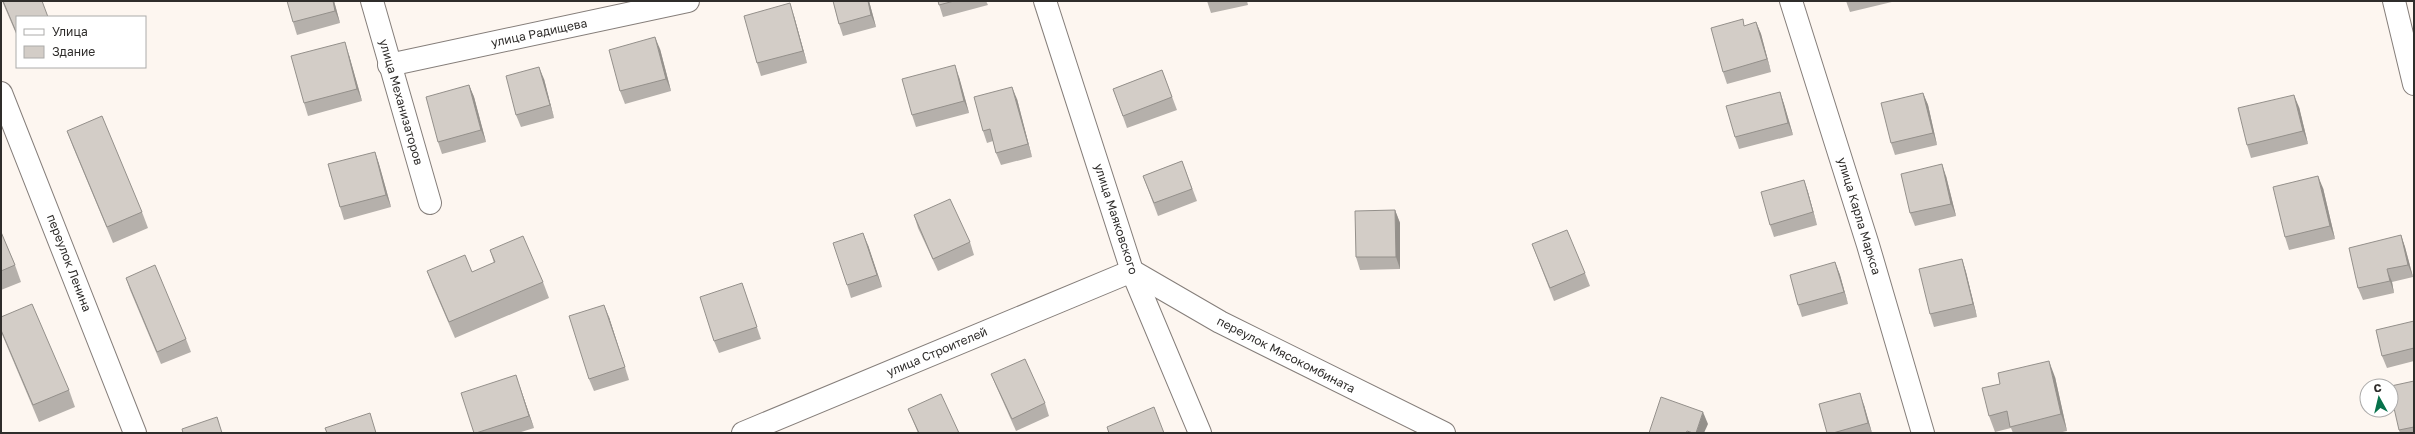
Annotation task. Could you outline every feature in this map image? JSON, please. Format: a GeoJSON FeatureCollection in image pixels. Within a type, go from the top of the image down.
{"type":"FeatureCollection","features":[{"type":"Feature","properties":{"kind":"street","name":"улица Механизаторов"},"geometry":{"type":"LineString","coordinates":[[372,1],[389,65],[430,203]]}},
{"type":"Feature","properties":{"kind":"street","name":"улица Радищева"},"geometry":{"type":"LineString","coordinates":[[389,65],[688,1]]}},
{"type":"Feature","properties":{"kind":"street","name":"улица Маяковского"},"geometry":{"type":"LineString","coordinates":[[1045,1],[1132,270],[1200,433]]}},
{"type":"Feature","properties":{"kind":"street","name":"улица Карла Маркса"},"geometry":{"type":"LineString","coordinates":[[1791,1],[1868,245],[1922,433]]}},
{"type":"Feature","properties":{"kind":"street"},"geometry":{"type":"LineString","coordinates":[[2394,1],[2414,84]]}},
{"type":"Feature","properties":{"kind":"street","name":"переулок Ленина"},"geometry":{"type":"LineString","coordinates":[[1,93],[135,433]]}},
{"type":"Feature","properties":{"kind":"street","name":"улица Строителей"},"geometry":{"type":"LineString","coordinates":[[742,433],[1132,270]]}},
{"type":"Feature","properties":{"kind":"street","name":"переулок Мясокомбината"},"geometry":{"type":"LineString","coordinates":[[1132,270],[1220,322],[1444,433]]}},
{"type":"Feature","properties":{"kind":"building"},"geometry":{"type":"Polygon","coordinates":[[[3,1],[42,1],[48,16],[16,16],[16,32],[3,1]]]}},
{"type":"Feature","properties":{"kind":"building"},"geometry":{"type":"Polygon","coordinates":[[[287,1],[333,1],[335,11],[293,22],[287,1]]]}},
{"type":"Feature","properties":{"kind":"building"},"geometry":{"type":"Polygon","coordinates":[[[833,1],[868,1],[871,15],[839,24],[833,1]]]}},
{"type":"Feature","properties":{"kind":"building"},"geometry":{"type":"Polygon","coordinates":[[[938,1],[954,1],[939,5],[938,1]]]}},
{"type":"Feature","properties":{"kind":"building"},"geometry":{"type":"Polygon","coordinates":[[[790,3],[803,51],[757,63],[744,16],[790,3]]]}},
{"type":"Feature","properties":{"kind":"building"},"geometry":{"type":"Polygon","coordinates":[[[1743,19],[1744,26],[1756,22],[1767,59],[1723,72],[1711,28],[1743,19]]]}},
{"type":"Feature","properties":{"kind":"building"},"geometry":{"type":"Polygon","coordinates":[[[655,37],[666,79],[620,91],[609,50],[655,37]]]}},
{"type":"Feature","properties":{"kind":"building"},"geometry":{"type":"Polygon","coordinates":[[[345,42],[357,89],[304,103],[291,56],[345,42]]]}},
{"type":"Feature","properties":{"kind":"building"},"geometry":{"type":"Polygon","coordinates":[[[955,65],[964,101],[912,115],[902,79],[955,65]]]}},
{"type":"Feature","properties":{"kind":"building"},"geometry":{"type":"Polygon","coordinates":[[[539,67],[550,105],[516,115],[506,76],[539,67]]]}},
{"type":"Feature","properties":{"kind":"building"},"geometry":{"type":"Polygon","coordinates":[[[1162,70],[1172,97],[1123,116],[1113,89],[1162,70]]]}},
{"type":"Feature","properties":{"kind":"building"},"geometry":{"type":"Polygon","coordinates":[[[469,85],[481,130],[438,142],[426,97],[469,85]]]}},
{"type":"Feature","properties":{"kind":"building"},"geometry":{"type":"Polygon","coordinates":[[[1012,87],[1028,144],[996,153],[990,129],[983,131],[974,97],[1012,87]]]}},
{"type":"Feature","properties":{"kind":"building"},"geometry":{"type":"Polygon","coordinates":[[[1780,92],[1788,123],[1735,137],[1726,106],[1780,92]]]}},
{"type":"Feature","properties":{"kind":"building"},"geometry":{"type":"Polygon","coordinates":[[[1923,93],[1933,133],[1891,143],[1881,103],[1923,93]]]}},
{"type":"Feature","properties":{"kind":"building"},"geometry":{"type":"Polygon","coordinates":[[[2294,95],[2303,131],[2247,145],[2238,108],[2294,95]]]}},
{"type":"Feature","properties":{"kind":"building"},"geometry":{"type":"Polygon","coordinates":[[[102,116],[142,212],[107,227],[67,131],[102,116]]]}},
{"type":"Feature","properties":{"kind":"building"},"geometry":{"type":"Polygon","coordinates":[[[375,152],[386,195],[340,207],[328,164],[375,152]]]}},
{"type":"Feature","properties":{"kind":"building"},"geometry":{"type":"Polygon","coordinates":[[[1182,161],[1192,189],[1154,203],[1143,176],[1182,161]]]}},
{"type":"Feature","properties":{"kind":"building"},"geometry":{"type":"Polygon","coordinates":[[[1942,164],[1951,204],[1910,213],[1901,174],[1942,164]]]}},
{"type":"Feature","properties":{"kind":"building"},"geometry":{"type":"Polygon","coordinates":[[[2318,176],[2330,226],[2285,237],[2273,187],[2318,176]]]}},
{"type":"Feature","properties":{"kind":"building"},"geometry":{"type":"Polygon","coordinates":[[[1804,180],[1813,212],[1770,225],[1761,192],[1804,180]]]}},
{"type":"Feature","properties":{"kind":"building"},"geometry":{"type":"Polygon","coordinates":[[[950,199],[970,242],[933,259],[914,215],[950,199]]]}},
{"type":"Feature","properties":{"kind":"building"},"geometry":{"type":"Polygon","coordinates":[[[1395,210],[1396,257],[1356,257],[1355,211],[1395,210]]]}},
{"type":"Feature","properties":{"kind":"building"},"geometry":{"type":"Polygon","coordinates":[[[1567,230],[1585,273],[1550,288],[1532,244],[1567,230]]]}},
{"type":"Feature","properties":{"kind":"building"},"geometry":{"type":"Polygon","coordinates":[[[1,232],[15,265],[1,271],[1,232]]]}},
{"type":"Feature","properties":{"kind":"building"},"geometry":{"type":"Polygon","coordinates":[[[863,233],[877,275],[847,285],[833,243],[863,233]]]}},
{"type":"Feature","properties":{"kind":"building"},"geometry":{"type":"Polygon","coordinates":[[[2401,235],[2408,265],[2387,269],[2390,281],[2358,288],[2349,248],[2401,235]]]}},
{"type":"Feature","properties":{"kind":"building"},"geometry":{"type":"Polygon","coordinates":[[[523,236],[543,282],[449,322],[427,271],[465,255],[472,272],[495,262],[490,250],[523,236]]]}},
{"type":"Feature","properties":{"kind":"building"},"geometry":{"type":"Polygon","coordinates":[[[1962,259],[1973,304],[1930,314],[1919,269],[1962,259]]]}},
{"type":"Feature","properties":{"kind":"building"},"geometry":{"type":"Polygon","coordinates":[[[1835,262],[1844,292],[1798,305],[1790,275],[1835,262]]]}},
{"type":"Feature","properties":{"kind":"building"},"geometry":{"type":"Polygon","coordinates":[[[155,265],[186,339],[157,352],[126,278],[155,265]]]}},
{"type":"Feature","properties":{"kind":"building"},"geometry":{"type":"Polygon","coordinates":[[[742,283],[757,327],[714,341],[700,297],[742,283]]]}},
{"type":"Feature","properties":{"kind":"building"},"geometry":{"type":"Polygon","coordinates":[[[32,304],[69,390],[33,405],[1,330],[1,317],[32,304]]]}},
{"type":"Feature","properties":{"kind":"building"},"geometry":{"type":"Polygon","coordinates":[[[604,305],[625,367],[589,379],[569,316],[604,305]]]}},
{"type":"Feature","properties":{"kind":"building"},"geometry":{"type":"Polygon","coordinates":[[[2414,321],[2414,348],[2382,356],[2376,330],[2414,321]]]}},
{"type":"Feature","properties":{"kind":"building"},"geometry":{"type":"Polygon","coordinates":[[[1025,359],[1045,403],[1012,419],[991,374],[1025,359]]]}},
{"type":"Feature","properties":{"kind":"building"},"geometry":{"type":"Polygon","coordinates":[[[2049,361],[2061,414],[2010,427],[2007,411],[1989,416],[1982,388],[2000,384],[1998,373],[2049,361]]]}},
{"type":"Feature","properties":{"kind":"building"},"geometry":{"type":"Polygon","coordinates":[[[516,375],[529,416],[474,433],[461,393],[516,375]]]}},
{"type":"Feature","properties":{"kind":"building"},"geometry":{"type":"Polygon","coordinates":[[[2414,381],[2414,427],[2399,430],[2396,418],[2399,418],[2399,384],[2414,381]]]}},
{"type":"Feature","properties":{"kind":"building"},"geometry":{"type":"Polygon","coordinates":[[[1860,393],[1868,423],[1833,433],[1827,433],[1819,404],[1860,393]]]}},
{"type":"Feature","properties":{"kind":"building"},"geometry":{"type":"Polygon","coordinates":[[[941,394],[959,433],[919,433],[908,409],[941,394]]]}},
{"type":"Feature","properties":{"kind":"building"},"geometry":{"type":"Polygon","coordinates":[[[1661,397],[1703,412],[1696,433],[1687,431],[1686,433],[1649,433],[1661,397]]]}},
{"type":"Feature","properties":{"kind":"building"},"geometry":{"type":"Polygon","coordinates":[[[1154,407],[1164,433],[1109,433],[1107,427],[1154,407]]]}},
{"type":"Feature","properties":{"kind":"building"},"geometry":{"type":"Polygon","coordinates":[[[370,413],[376,433],[327,433],[325,428],[370,413]]]}},
{"type":"Feature","properties":{"kind":"building"},"geometry":{"type":"Polygon","coordinates":[[[217,417],[222,433],[183,433],[182,429],[217,417]]]}}]}
